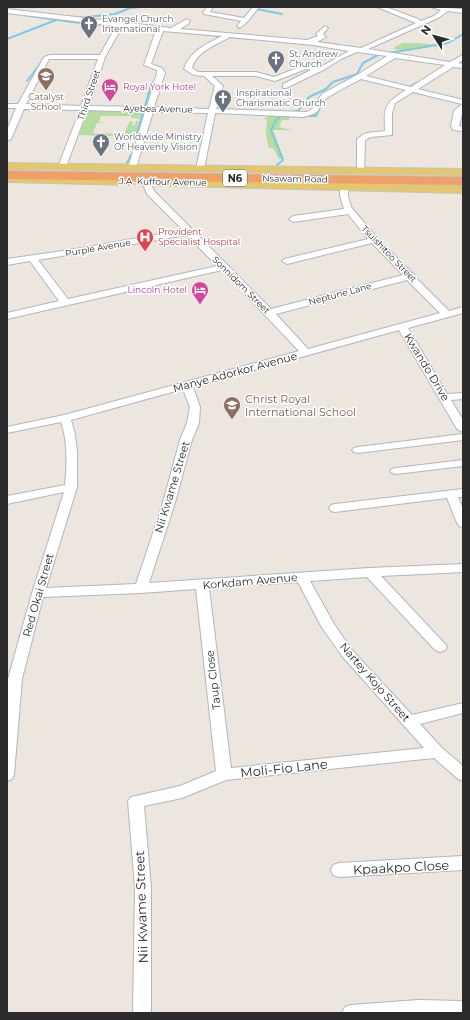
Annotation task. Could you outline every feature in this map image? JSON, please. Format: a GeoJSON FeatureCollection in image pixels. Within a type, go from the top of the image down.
{"type":"FeatureCollection","features":[{"type":"Feature","properties":{"kind":"highway","name":"Nsawam Road"},"geometry":{"type":"LineString","coordinates":[[7,171],[463,177]]}},
{"type":"Feature","properties":{"kind":"highway","name":"Nsawam Road"},"geometry":{"type":"LineString","coordinates":[[7,175],[403,180],[460,187]]}},
{"type":"Feature","properties":{"kind":"main road","name":"J.A. Kuffour Avenue"},"geometry":{"type":"LineString","coordinates":[[7,166],[463,172]]}},
{"type":"Feature","properties":{"kind":"main road","name":"J.A. Kuffour Avenue"},"geometry":{"type":"LineString","coordinates":[[7,179],[460,187]]}},
{"type":"Feature","properties":{"kind":"street"},"geometry":{"type":"LineString","coordinates":[[8,11],[16,7]]}},
{"type":"Feature","properties":{"kind":"street"},"geometry":{"type":"LineString","coordinates":[[210,7],[206,12],[207,13],[246,20]]}},
{"type":"Feature","properties":{"kind":"street"},"geometry":{"type":"LineString","coordinates":[[256,7],[246,20],[230,36],[206,47],[190,61],[188,68],[192,72],[206,74],[253,74],[277,79],[303,67],[317,70]]}},
{"type":"Feature","properties":{"kind":"street"},"geometry":{"type":"LineString","coordinates":[[380,7],[416,20],[420,23]]}},
{"type":"Feature","properties":{"kind":"street"},"geometry":{"type":"LineString","coordinates":[[434,7],[463,11]]}},
{"type":"Feature","properties":{"kind":"street"},"geometry":{"type":"LineString","coordinates":[[286,86],[317,70],[320,70],[339,58],[436,17],[446,9]]}},
{"type":"Feature","properties":{"kind":"street"},"geometry":{"type":"LineString","coordinates":[[8,11],[120,25],[309,42],[463,66]]}},
{"type":"Feature","properties":{"kind":"street"},"geometry":{"type":"LineString","coordinates":[[172,30],[186,23],[187,21]]}},
{"type":"Feature","properties":{"kind":"street","name":"Third Street"},"geometry":{"type":"LineString","coordinates":[[62,167],[102,57],[120,25]]}},
{"type":"Feature","properties":{"kind":"street"},"geometry":{"type":"LineString","coordinates":[[309,42],[323,37],[319,34],[326,28],[318,25]]}},
{"type":"Feature","properties":{"kind":"street"},"geometry":{"type":"LineString","coordinates":[[132,168],[161,73],[160,69],[147,64],[160,29]]}},
{"type":"Feature","properties":{"kind":"street"},"geometry":{"type":"LineString","coordinates":[[360,77],[394,55]]}},
{"type":"Feature","properties":{"kind":"street"},"geometry":{"type":"LineString","coordinates":[[7,139],[21,106],[46,58],[102,57]]}},
{"type":"Feature","properties":{"kind":"street"},"geometry":{"type":"LineString","coordinates":[[361,171],[360,145],[362,139],[369,135],[389,133],[388,113],[392,102],[463,57]]}},
{"type":"Feature","properties":{"kind":"street"},"geometry":{"type":"LineString","coordinates":[[200,169],[212,110],[219,86],[206,74]]}},
{"type":"Feature","properties":{"kind":"street"},"geometry":{"type":"LineString","coordinates":[[360,77],[463,102]]}},
{"type":"Feature","properties":{"kind":"street","name":"Ayebea Avenue"},"geometry":{"type":"LineString","coordinates":[[7,106],[212,110],[309,114],[318,109],[322,98],[360,77]]}},
{"type":"Feature","properties":{"kind":"street"},"geometry":{"type":"LineString","coordinates":[[463,106],[458,111],[455,126],[456,128],[463,129]]}},
{"type":"Feature","properties":{"kind":"street","name":"Sonnidom Street"},"geometry":{"type":"LineString","coordinates":[[146,182],[150,192],[269,313],[306,353]]}},
{"type":"Feature","properties":{"kind":"street","name":"Tsuishitoo Street"},"geometry":{"type":"LineString","coordinates":[[344,186],[344,196],[347,207],[374,240],[447,314]]}},
{"type":"Feature","properties":{"kind":"street"},"geometry":{"type":"LineString","coordinates":[[293,219],[351,211]]}},
{"type":"Feature","properties":{"kind":"street","name":"Purple Avenue"},"geometry":{"type":"LineString","coordinates":[[7,262],[76,252],[189,232]]}},
{"type":"Feature","properties":{"kind":"street"},"geometry":{"type":"LineString","coordinates":[[287,260],[374,240]]}},
{"type":"Feature","properties":{"kind":"street"},"geometry":{"type":"LineString","coordinates":[[32,258],[65,302]]}},
{"type":"Feature","properties":{"kind":"street"},"geometry":{"type":"LineString","coordinates":[[7,316],[223,267]]}},
{"type":"Feature","properties":{"kind":"street","name":"Neptune Lane"},"geometry":{"type":"LineString","coordinates":[[269,313],[410,276]]}},
{"type":"Feature","properties":{"kind":"street","name":"Manye Adorkor Avenue"},"geometry":{"type":"LineString","coordinates":[[7,430],[65,418],[463,310]]}},
{"type":"Feature","properties":{"kind":"street","name":"Kwando Drive"},"geometry":{"type":"LineString","coordinates":[[402,326],[463,429]]}},
{"type":"Feature","properties":{"kind":"street","name":"Nii Kwame Street"},"geometry":{"type":"LineString","coordinates":[[141,589],[168,506],[186,440],[193,423],[195,407],[187,385]]}},
{"type":"Feature","properties":{"kind":"street"},"geometry":{"type":"LineString","coordinates":[[444,397],[463,396]]}},
{"type":"Feature","properties":{"kind":"street","name":"Red Okai Street"},"geometry":{"type":"LineString","coordinates":[[7,775],[11,680],[70,487],[73,472],[68,426],[65,418]]}},
{"type":"Feature","properties":{"kind":"street"},"geometry":{"type":"LineString","coordinates":[[358,450],[463,437]]}},
{"type":"Feature","properties":{"kind":"street"},"geometry":{"type":"LineString","coordinates":[[396,471],[463,463]]}},
{"type":"Feature","properties":{"kind":"street"},"geometry":{"type":"LineString","coordinates":[[7,500],[70,487]]}},
{"type":"Feature","properties":{"kind":"street"},"geometry":{"type":"LineString","coordinates":[[335,508],[463,493]]}},
{"type":"Feature","properties":{"kind":"street"},"geometry":{"type":"LineString","coordinates":[[451,494],[463,523]]}},
{"type":"Feature","properties":{"kind":"street","name":"Korkdam Avenue"},"geometry":{"type":"LineString","coordinates":[[38,593],[141,589],[369,572],[463,568]]}},
{"type":"Feature","properties":{"kind":"street"},"geometry":{"type":"LineString","coordinates":[[369,572],[440,647]]}},
{"type":"Feature","properties":{"kind":"street","name":"Nartey Kojo Street"},"geometry":{"type":"LineString","coordinates":[[302,577],[328,626],[347,653],[437,752],[463,775]]}},
{"type":"Feature","properties":{"kind":"street","name":"Taup Close"},"geometry":{"type":"LineString","coordinates":[[202,585],[224,774]]}},
{"type":"Feature","properties":{"kind":"street"},"geometry":{"type":"LineString","coordinates":[[408,721],[463,708]]}},
{"type":"Feature","properties":{"kind":"street","name":"Moli-Fio Lane"},"geometry":{"type":"LineString","coordinates":[[136,801],[152,800],[202,786],[224,774],[437,752]]}},
{"type":"Feature","properties":{"kind":"street","name":"Nii Kwame Street"},"geometry":{"type":"LineString","coordinates":[[136,801],[143,888],[142,1013]]}},
{"type":"Feature","properties":{"kind":"street","name":"Kpaakpo Close"},"geometry":{"type":"LineString","coordinates":[[339,870],[463,863]]}},
{"type":"Feature","properties":{"kind":"street"},"geometry":{"type":"LineString","coordinates":[[351,1013],[418,1008],[463,1009]]}},
{"type":"Feature","properties":{"kind":"green space"},"geometry":{"type":"Polygon","coordinates":[[[401,43],[420,43],[442,46],[440,48],[434,46],[407,51],[394,49],[395,47],[393,47],[400,45],[401,43]]]}},
{"type":"Feature","properties":{"kind":"green space"},"geometry":{"type":"Polygon","coordinates":[[[89,109],[142,111],[140,119],[131,118],[131,116],[101,116],[99,122],[110,123],[97,123],[93,133],[124,134],[130,121],[133,122],[132,125],[135,125],[136,121],[139,121],[135,137],[79,135],[89,109]]]}},
{"type":"Feature","properties":{"kind":"green space"},"geometry":{"type":"Polygon","coordinates":[[[270,115],[290,116],[289,120],[282,120],[279,127],[292,130],[273,130],[284,159],[279,159],[273,148],[269,148],[266,135],[267,120],[264,119],[270,115]]]}},
{"type":"Feature","properties":{"kind":"waterway"},"geometry":{"type":"LineString","coordinates":[[77,18],[115,14],[130,8],[140,7]]}},
{"type":"Feature","properties":{"kind":"waterway"},"geometry":{"type":"LineString","coordinates":[[256,9],[282,14]]}},
{"type":"Feature","properties":{"kind":"waterway"},"geometry":{"type":"LineString","coordinates":[[24,15],[72,22],[147,29]]}},
{"type":"Feature","properties":{"kind":"waterway"},"geometry":{"type":"LineString","coordinates":[[239,28],[250,18]]}},
{"type":"Feature","properties":{"kind":"waterway"},"geometry":{"type":"LineString","coordinates":[[7,39],[56,20]]}},
{"type":"Feature","properties":{"kind":"waterway"},"geometry":{"type":"LineString","coordinates":[[191,33],[249,39]]}},
{"type":"Feature","properties":{"kind":"waterway"},"geometry":{"type":"LineString","coordinates":[[389,53],[448,43],[463,34]]}},
{"type":"Feature","properties":{"kind":"waterway"},"geometry":{"type":"LineString","coordinates":[[315,42],[339,45]]}},
{"type":"Feature","properties":{"kind":"waterway"},"geometry":{"type":"LineString","coordinates":[[375,54],[389,56]]}},
{"type":"Feature","properties":{"kind":"waterway"},"geometry":{"type":"LineString","coordinates":[[291,112],[298,111],[309,97],[326,89],[333,82],[357,74],[363,63],[378,55]]}},
{"type":"Feature","properties":{"kind":"waterway"},"geometry":{"type":"LineString","coordinates":[[27,81],[44,59]]}},
{"type":"Feature","properties":{"kind":"waterway"},"geometry":{"type":"LineString","coordinates":[[132,150],[152,82]]}},
{"type":"Feature","properties":{"kind":"waterway"},"geometry":{"type":"LineString","coordinates":[[405,86],[409,87],[416,83]]}},
{"type":"Feature","properties":{"kind":"waterway"},"geometry":{"type":"LineString","coordinates":[[302,116],[316,116],[323,101]]}},
{"type":"Feature","properties":{"kind":"waterway"},"geometry":{"type":"LineString","coordinates":[[277,165],[283,160],[271,130],[276,120],[282,115]]}},
{"type":"Feature","properties":{"kind":"waterway"},"geometry":{"type":"LineString","coordinates":[[126,165],[131,155]]}},
{"type":"Feature","properties":{"kind":"place","name":"Evangel Church International"},"geometry":{"type":"Point","coordinates":[89,39]}},
{"type":"Feature","properties":{"kind":"place","name":"St. Andrew Church"},"geometry":{"type":"Point","coordinates":[276,74]}},
{"type":"Feature","properties":{"kind":"place","name":"Catalyst School"},"geometry":{"type":"Point","coordinates":[46,91]}},
{"type":"Feature","properties":{"kind":"place","name":"Royal York Hotel"},"geometry":{"type":"Point","coordinates":[110,102]}},
{"type":"Feature","properties":{"kind":"place","name":"Inspirational Charismatic Church"},"geometry":{"type":"Point","coordinates":[223,113]}},
{"type":"Feature","properties":{"kind":"place","name":"Worldwide Ministry Of Heavenly Vision"},"geometry":{"type":"Point","coordinates":[101,157]}},
{"type":"Feature","properties":{"kind":"place","name":"Provident Specialist Hospital"},"geometry":{"type":"Point","coordinates":[145,252]}},
{"type":"Feature","properties":{"kind":"place","name":"Lincoln Hotel"},"geometry":{"type":"Point","coordinates":[200,305]}},
{"type":"Feature","properties":{"kind":"place","name":"Christ Royal International School"},"geometry":{"type":"Point","coordinates":[232,420]}}]}
